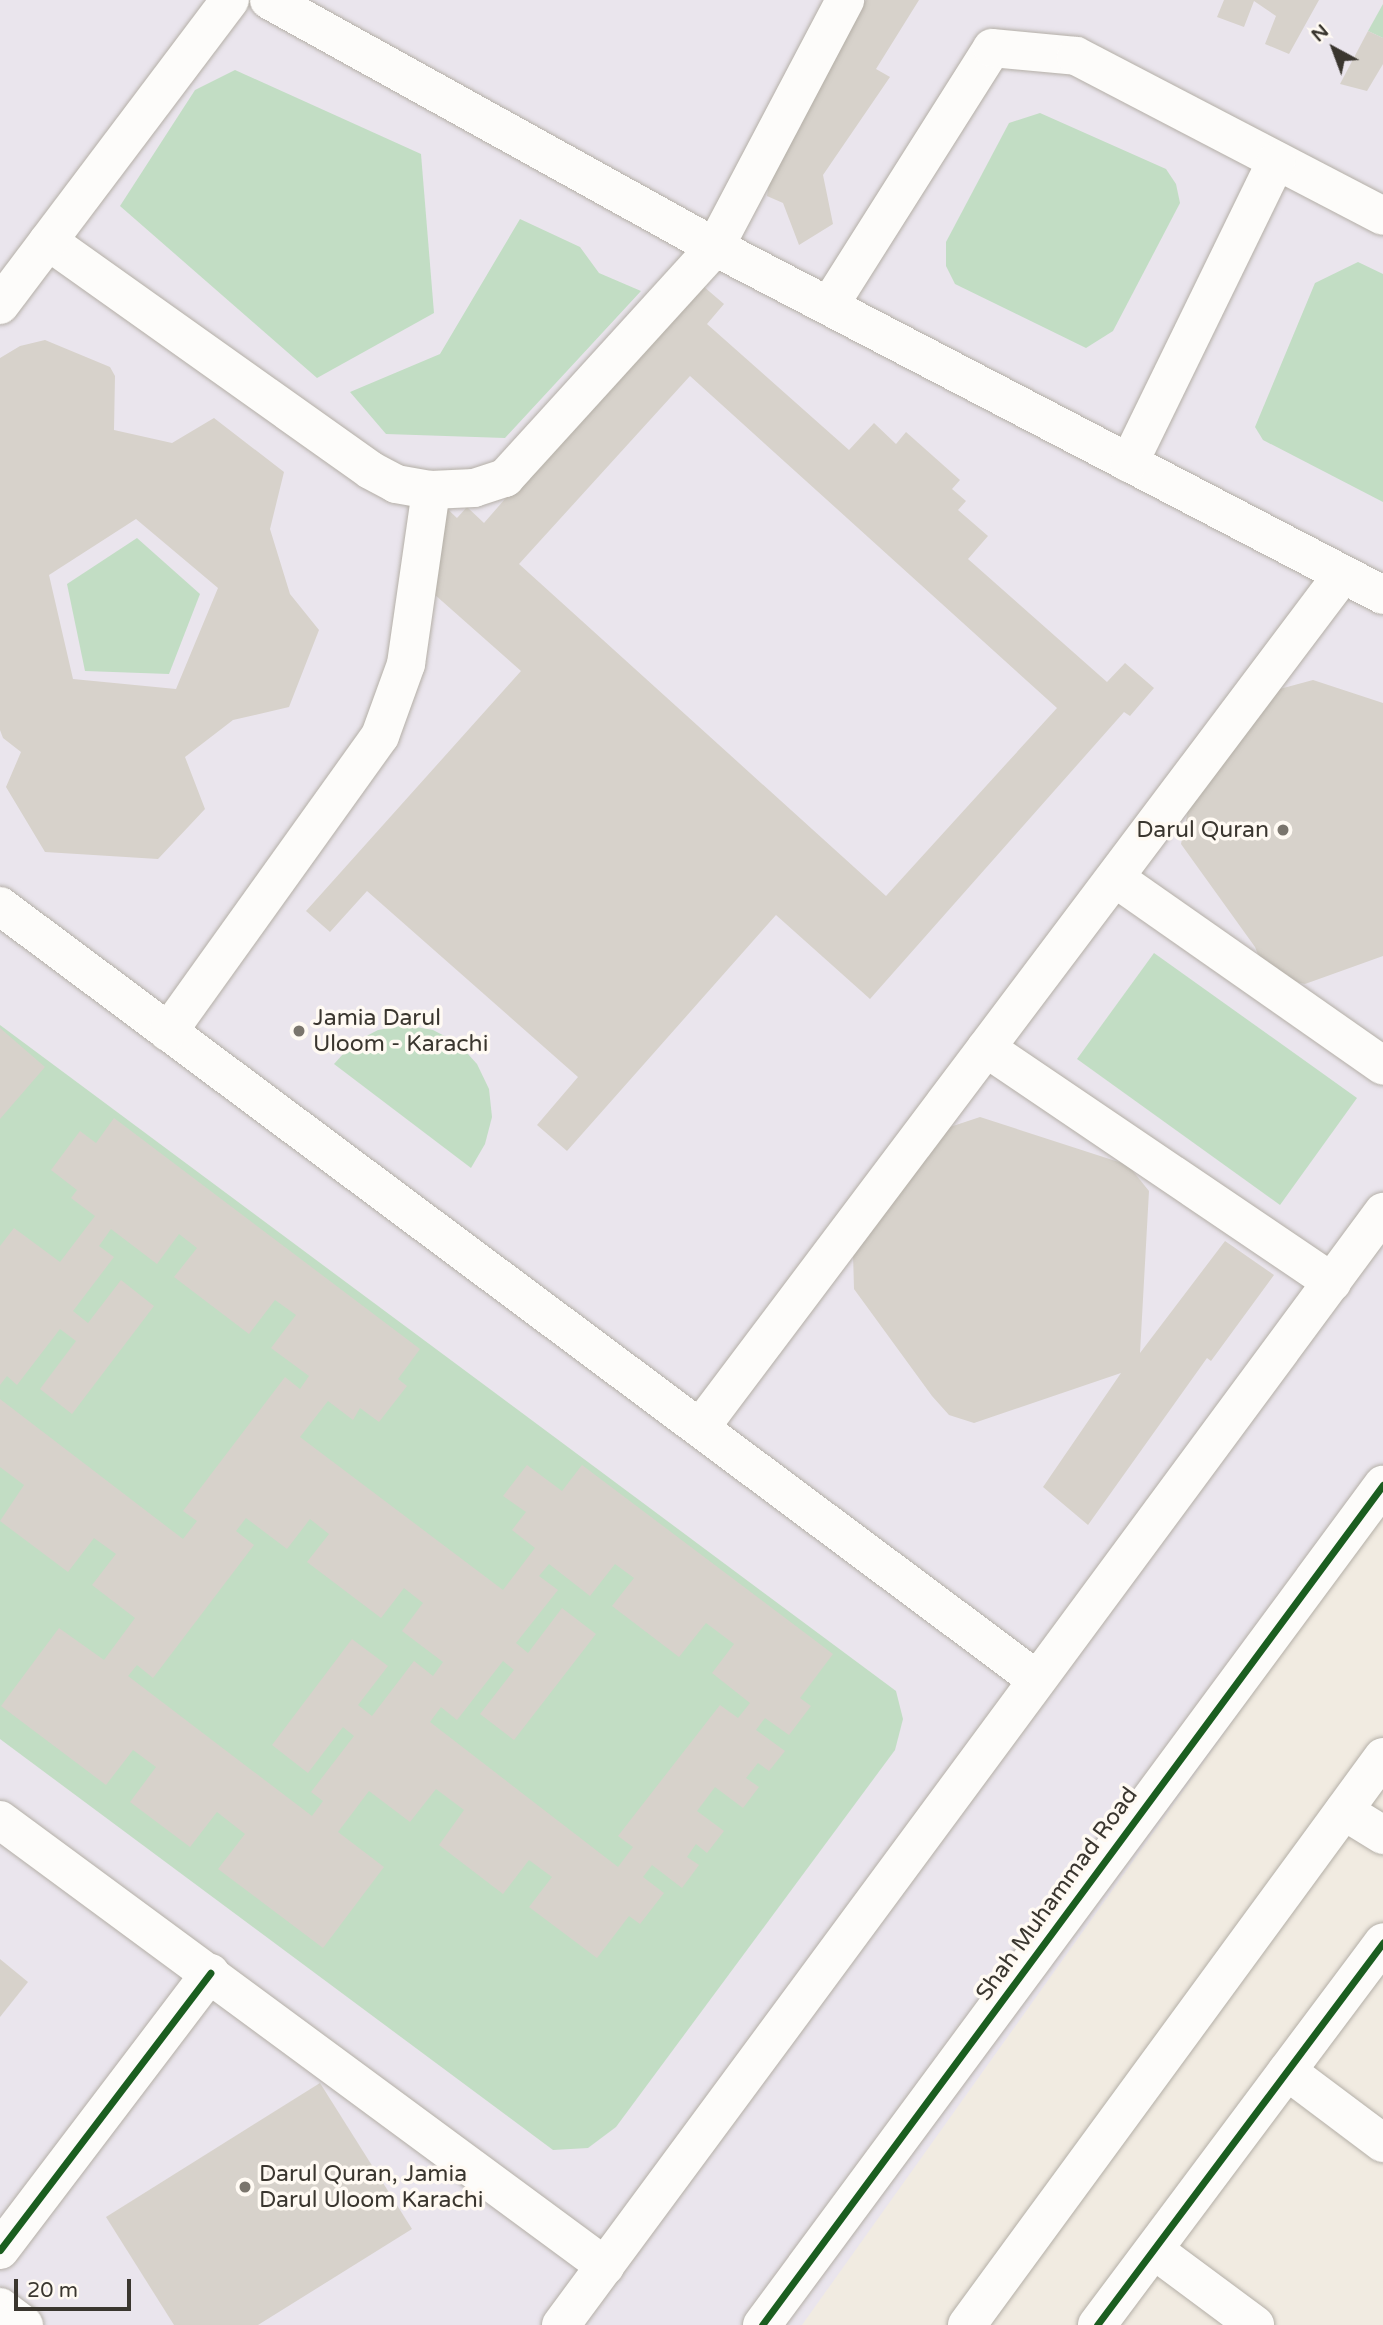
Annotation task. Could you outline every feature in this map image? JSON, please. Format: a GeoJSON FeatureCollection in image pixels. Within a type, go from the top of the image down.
{"type":"FeatureCollection","features":[{"type":"Feature","properties":{"kind":"street"},"geometry":{"type":"LineString","coordinates":[[0,305],[230,0]]}},
{"type":"Feature","properties":{"kind":"street"},"geometry":{"type":"LineString","coordinates":[[269,0],[715,247],[1383,595]]}},
{"type":"Feature","properties":{"kind":"street"},"geometry":{"type":"LineString","coordinates":[[48,241],[370,470],[396,484],[432,490],[474,488],[505,478],[715,247],[845,0]]}},
{"type":"Feature","properties":{"kind":"street"},"geometry":{"type":"LineString","coordinates":[[829,306],[992,48],[1076,56],[1383,216]]}},
{"type":"Feature","properties":{"kind":"street"},"geometry":{"type":"LineString","coordinates":[[1129,463],[1276,161]]}},
{"type":"Feature","properties":{"kind":"street"},"geometry":{"type":"LineString","coordinates":[[168,1032],[380,736],[406,664],[432,490]]}},
{"type":"Feature","properties":{"kind":"street"},"geometry":{"type":"LineString","coordinates":[[700,1428],[1342,575]]}},
{"type":"Feature","properties":{"kind":"street"},"geometry":{"type":"LineString","coordinates":[[1115,877],[1383,1066]]}},
{"type":"Feature","properties":{"kind":"street"},"geometry":{"type":"LineString","coordinates":[[0,906],[1036,1679]]}},
{"type":"Feature","properties":{"kind":"street"},"geometry":{"type":"LineString","coordinates":[[986,1048],[1332,1282]]}},
{"type":"Feature","properties":{"kind":"street"},"geometry":{"type":"LineString","coordinates":[[561,2325],[1383,1212]]}},
{"type":"Feature","properties":{"kind":"street","name":"Shah Muhammad Road"},"geometry":{"type":"LineString","coordinates":[[762,2325],[1383,1485]]}},
{"type":"Feature","properties":{"kind":"street"},"geometry":{"type":"LineString","coordinates":[[967,2325],[1383,1757]]}},
{"type":"Feature","properties":{"kind":"street"},"geometry":{"type":"LineString","coordinates":[[1344,1811],[1383,1835]]}},
{"type":"Feature","properties":{"kind":"street"},"geometry":{"type":"LineString","coordinates":[[0,1820],[605,2266]]}},
{"type":"Feature","properties":{"kind":"street"},"geometry":{"type":"LineString","coordinates":[[1097,2325],[1383,1942]]}},
{"type":"Feature","properties":{"kind":"street"},"geometry":{"type":"LineString","coordinates":[[0,2250],[210,1973]]}},
{"type":"Feature","properties":{"kind":"street"},"geometry":{"type":"LineString","coordinates":[[1287,2071],[1383,2143]]}},
{"type":"Feature","properties":{"kind":"street"},"geometry":{"type":"LineString","coordinates":[[1153,2250],[1255,2325]]}},
{"type":"Feature","properties":{"kind":"street"},"geometry":{"type":"LineString","coordinates":[[0,2307],[24,2325]]}},
{"type":"Feature","properties":{"kind":"shaded area"},"geometry":{"type":"Polygon","coordinates":[[[0,0],[1383,0],[1383,1511],[802,2325],[0,2325],[0,0]]]}},
{"type":"Feature","properties":{"kind":"green space"},"geometry":{"type":"Polygon","coordinates":[[[1383,4],[1383,38],[1368,31],[1383,4]]]}},
{"type":"Feature","properties":{"kind":"green space"},"geometry":{"type":"Polygon","coordinates":[[[235,70],[421,154],[434,313],[317,378],[120,206],[195,90],[235,70]]]}},
{"type":"Feature","properties":{"kind":"green space"},"geometry":{"type":"Polygon","coordinates":[[[1040,113],[1166,169],[1176,184],[1180,203],[1113,331],[1086,348],[955,284],[946,266],[946,242],[1009,123],[1040,113]]]}},
{"type":"Feature","properties":{"kind":"green space"},"geometry":{"type":"Polygon","coordinates":[[[520,219],[580,247],[599,273],[641,291],[505,438],[386,434],[350,392],[440,354],[520,219]]]}},
{"type":"Feature","properties":{"kind":"green space"},"geometry":{"type":"Polygon","coordinates":[[[1358,262],[1383,274],[1383,502],[1263,440],[1255,427],[1315,283],[1358,262]]]}},
{"type":"Feature","properties":{"kind":"green space"},"geometry":{"type":"Polygon","coordinates":[[[137,538],[200,594],[169,674],[85,671],[67,584],[137,538]]]}},
{"type":"Feature","properties":{"kind":"green space"},"geometry":{"type":"Polygon","coordinates":[[[1154,953],[1357,1098],[1280,1205],[1077,1059],[1154,953]]]}},
{"type":"Feature","properties":{"kind":"green space"},"geometry":{"type":"Polygon","coordinates":[[[0,1025],[896,1691],[903,1719],[895,1750],[616,2127],[588,2148],[553,2150],[0,1739],[0,1025]]]}},
{"type":"Feature","properties":{"kind":"green space"},"geometry":{"type":"Polygon","coordinates":[[[405,1025],[433,1030],[458,1043],[477,1064],[489,1089],[492,1117],[485,1144],[471,1168],[334,1064],[353,1043],[378,1030],[405,1025]]]}},
{"type":"Feature","properties":{"kind":"building"},"geometry":{"type":"Polygon","coordinates":[[[866,0],[919,0],[876,69],[890,77],[823,175],[833,224],[799,245],[783,203],[767,196],[770,175],[801,126],[795,117],[866,0]]]}},
{"type":"Feature","properties":{"kind":"building"},"geometry":{"type":"Polygon","coordinates":[[[1224,0],[1319,0],[1289,54],[1265,44],[1276,16],[1254,1],[1244,27],[1217,17],[1224,0]]]}},
{"type":"Feature","properties":{"kind":"building"},"geometry":{"type":"Polygon","coordinates":[[[1368,31],[1383,38],[1383,64],[1367,91],[1340,84],[1368,31]]]}},
{"type":"Feature","properties":{"kind":"building"},"geometry":{"type":"Polygon","coordinates":[[[696,280],[724,304],[707,324],[849,450],[874,423],[896,444],[906,432],[960,480],[952,489],[966,501],[958,510],[988,536],[968,559],[1107,682],[1125,663],[1154,688],[1130,716],[1124,712],[870,999],[776,915],[567,1151],[537,1125],[578,1077],[367,891],[330,932],[306,911],[521,671],[408,571],[443,505],[457,518],[467,507],[484,523],[696,280]],[[690,376],[519,564],[886,896],[1057,708],[690,376]]]}},
{"type":"Feature","properties":{"kind":"building"},"geometry":{"type":"Polygon","coordinates":[[[45,340],[110,367],[115,376],[114,430],[172,443],[214,418],[284,472],[270,529],[290,594],[319,630],[289,707],[233,720],[185,757],[205,809],[158,859],[45,852],[6,787],[21,752],[3,738],[0,730],[0,358],[20,346],[45,340]],[[136,519],[49,575],[73,679],[176,689],[218,588],[136,519]]]}},
{"type":"Feature","properties":{"kind":"building","name":"Darul Quran"},"geometry":{"type":"Polygon","coordinates":[[[1313,680],[1383,703],[1383,956],[1305,984],[1266,975],[1255,947],[1181,844],[1188,810],[1276,690],[1313,680]]]}},
{"type":"Feature","properties":{"kind":"building"},"geometry":{"type":"Polygon","coordinates":[[[0,1028],[45,1067],[0,1119],[0,1028]]]}},
{"type":"Feature","properties":{"kind":"building"},"geometry":{"type":"Polygon","coordinates":[[[980,1117],[1128,1165],[1149,1191],[1140,1353],[1225,1241],[1274,1275],[1211,1361],[1207,1358],[1088,1525],[1043,1487],[1121,1373],[974,1423],[949,1415],[932,1396],[854,1289],[853,1253],[947,1128],[980,1117]]]}},
{"type":"Feature","properties":{"kind":"building"},"geometry":{"type":"Polygon","coordinates":[[[114,1118],[420,1349],[398,1379],[407,1386],[379,1422],[360,1408],[353,1420],[328,1401],[300,1437],[503,1590],[535,1548],[512,1530],[526,1512],[503,1496],[527,1465],[562,1491],[582,1465],[833,1654],[800,1698],[811,1706],[789,1735],[765,1718],[756,1730],[785,1751],[769,1771],[758,1763],[746,1778],[759,1787],[743,1808],[715,1787],[697,1811],[724,1831],[707,1853],[696,1844],[687,1857],[699,1865],[682,1888],[652,1865],[643,1877],[664,1893],[640,1924],[629,1916],[597,1958],[529,1907],[552,1877],[529,1860],[503,1894],[439,1845],[464,1810],[436,1789],[410,1822],[369,1791],[338,1832],[384,1867],[323,1948],[218,1869],[245,1834],[217,1812],[190,1847],[130,1802],[156,1767],[133,1750],[106,1785],[1,1706],[59,1628],[104,1660],[135,1618],[92,1585],[116,1554],[94,1538],[68,1572],[0,1521],[24,1485],[0,1467],[0,1399],[183,1539],[197,1521],[183,1511],[285,1377],[300,1389],[309,1376],[271,1348],[296,1315],[275,1300],[249,1334],[174,1277],[197,1248],[179,1234],[157,1264],[111,1229],[99,1246],[114,1257],[73,1311],[88,1323],[121,1280],[154,1306],[72,1414],[40,1389],[76,1341],[60,1329],[17,1385],[7,1376],[0,1385],[0,1246],[14,1228],[60,1262],[95,1216],[71,1198],[77,1190],[51,1170],[80,1131],[96,1143],[114,1118]],[[246,1518],[236,1531],[254,1545],[153,1678],[137,1665],[128,1676],[312,1816],[323,1801],[311,1792],[354,1736],[343,1727],[308,1773],[272,1745],[352,1639],[388,1666],[358,1705],[372,1716],[414,1661],[433,1676],[443,1662],[402,1631],[423,1603],[404,1588],[381,1618],[307,1562],[329,1534],[310,1519],[287,1549],[246,1518]],[[549,1564],[539,1576],[558,1590],[516,1643],[528,1653],[562,1608],[596,1634],[514,1740],[480,1714],[514,1670],[503,1661],[457,1720],[441,1707],[430,1722],[618,1867],[633,1847],[618,1836],[720,1705],[738,1718],[750,1703],[712,1673],[734,1644],[706,1623],[679,1657],[612,1606],[634,1578],[615,1564],[590,1596],[549,1564]]]}},
{"type":"Feature","properties":{"kind":"building"},"geometry":{"type":"Polygon","coordinates":[[[0,1959],[28,1982],[0,2017],[0,1959]]]}},
{"type":"Feature","properties":{"kind":"building"},"geometry":{"type":"Polygon","coordinates":[[[320,2083],[412,2229],[258,2325],[174,2325],[106,2217],[320,2083]]]}},
{"type":"Feature","properties":{"kind":"cycle path"},"geometry":{"type":"LineString","coordinates":[[762,2325],[1383,1485]]}},
{"type":"Feature","properties":{"kind":"cycle path"},"geometry":{"type":"LineString","coordinates":[[1097,2325],[1383,1942]]}},
{"type":"Feature","properties":{"kind":"cycle path"},"geometry":{"type":"LineString","coordinates":[[0,2250],[210,1973]]}},
{"type":"Feature","properties":{"kind":"place","name":"Darul Quran"},"geometry":{"type":"Point","coordinates":[1283,830]}},
{"type":"Feature","properties":{"kind":"place","name":"Jamia Darul Uloom - Karachi"},"geometry":{"type":"Point","coordinates":[299,1031]}},
{"type":"Feature","properties":{"kind":"place","name":"Darul Quran, Jamia Darul Uloom Karachi"},"geometry":{"type":"Point","coordinates":[245,2187]}}]}
